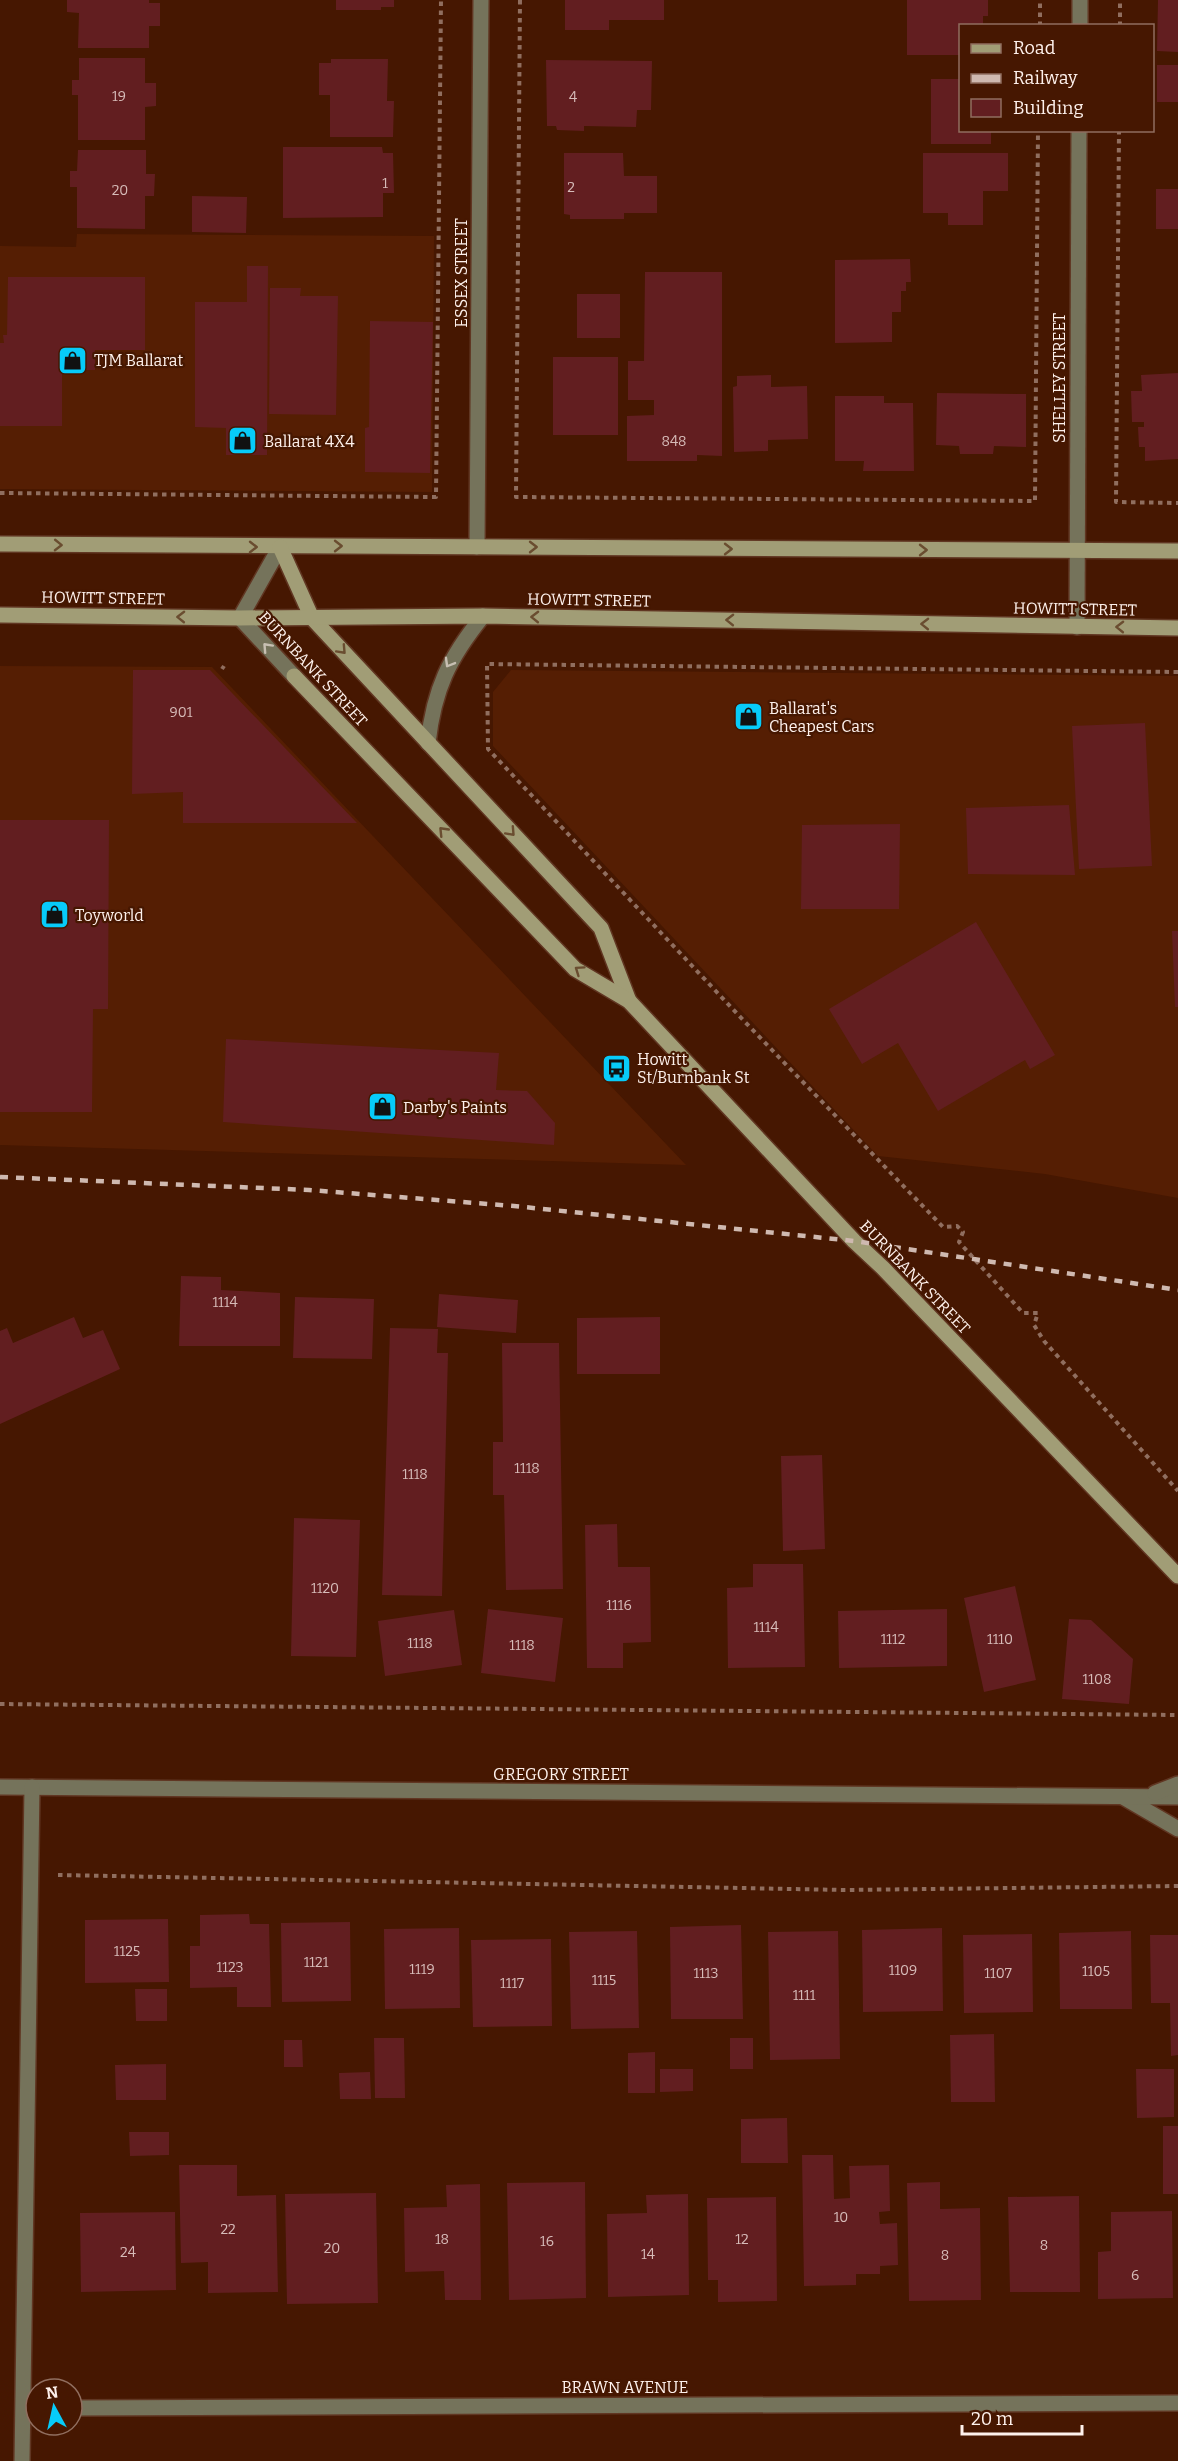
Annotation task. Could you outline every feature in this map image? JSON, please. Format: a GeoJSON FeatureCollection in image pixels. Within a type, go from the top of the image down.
{"type":"FeatureCollection","features":[{"type":"Feature","properties":{"kind":"main road"},"geometry":{"type":"LineString","coordinates":[[0,544],[1178,551]]}},
{"type":"Feature","properties":{"kind":"main road","name":"BURNBANK STREET"},"geometry":{"type":"LineString","coordinates":[[280,547],[312,618],[601,928],[629,1001]]}},
{"type":"Feature","properties":{"kind":"main road","name":"HOWITT STREET"},"geometry":{"type":"LineString","coordinates":[[0,615],[240,618],[483,616],[1178,628]]}},
{"type":"Feature","properties":{"kind":"main road","name":"BURNBANK STREET"},"geometry":{"type":"LineString","coordinates":[[294,676],[575,969],[629,1001],[854,1241],[883,1268],[1178,1576]]}},
{"type":"Feature","properties":{"kind":"street","name":"ESSEX STREET"},"geometry":{"type":"LineString","coordinates":[[477,547],[481,0]]}},
{"type":"Feature","properties":{"kind":"street"},"geometry":{"type":"LineString","coordinates":[[1080,0],[1080,24]]}},
{"type":"Feature","properties":{"kind":"street","name":"SHELLEY STREET"},"geometry":{"type":"LineString","coordinates":[[1077,627],[1075,551],[1079,132]]}},
{"type":"Feature","properties":{"kind":"street","name":"BURNBANK STREET"},"geometry":{"type":"LineString","coordinates":[[280,547],[240,618],[294,676]]}},
{"type":"Feature","properties":{"kind":"street"},"geometry":{"type":"LineString","coordinates":[[428,743],[433,706],[443,674],[460,646],[483,616]]}},
{"type":"Feature","properties":{"kind":"street","name":"GREGORY STREET"},"geometry":{"type":"LineString","coordinates":[[1123,1797],[1155,1793],[1178,1784]]}},
{"type":"Feature","properties":{"kind":"street","name":"GREGORY STREET"},"geometry":{"type":"LineString","coordinates":[[0,1787],[1178,1797]]}},
{"type":"Feature","properties":{"kind":"street"},"geometry":{"type":"LineString","coordinates":[[29,2377],[32,1787]]}},
{"type":"Feature","properties":{"kind":"street"},"geometry":{"type":"LineString","coordinates":[[1123,1797],[1178,1829]]}},
{"type":"Feature","properties":{"kind":"street","name":"BRAWN AVENUE"},"geometry":{"type":"LineString","coordinates":[[84,2408],[1178,2403]]}},
{"type":"Feature","properties":{"kind":"street"},"geometry":{"type":"LineString","coordinates":[[22,2461],[25,2437]]}},
{"type":"Feature","properties":{"kind":"path"},"geometry":{"type":"LineString","coordinates":[[0,493],[436,497],[441,0]]}},
{"type":"Feature","properties":{"kind":"path"},"geometry":{"type":"LineString","coordinates":[[520,0],[516,497],[1035,501],[1038,132]]}},
{"type":"Feature","properties":{"kind":"path"},"geometry":{"type":"LineString","coordinates":[[1040,0],[1040,24]]}},
{"type":"Feature","properties":{"kind":"path"},"geometry":{"type":"LineString","coordinates":[[1120,0],[1120,24]]}},
{"type":"Feature","properties":{"kind":"path"},"geometry":{"type":"LineString","coordinates":[[1119,132],[1116,502],[1178,503]]}},
{"type":"Feature","properties":{"kind":"path"},"geometry":{"type":"LineString","coordinates":[[1178,672],[487,664],[488,749],[871,1154],[944,1227],[957,1226],[963,1232],[959,1242],[1023,1313],[1038,1313],[1034,1325],[1044,1341],[1178,1491]]}},
{"type":"Feature","properties":{"kind":"path"},"geometry":{"type":"LineString","coordinates":[[0,1704],[1178,1715]]}},
{"type":"Feature","properties":{"kind":"path"},"geometry":{"type":"LineString","coordinates":[[62,1875],[845,1890],[1178,1886]]}},
{"type":"Feature","properties":{"kind":"shaded area"},"geometry":{"type":"Polygon","coordinates":[[[77,234],[434,236],[432,492],[0,489],[0,246],[76,247],[77,234]]]}},
{"type":"Feature","properties":{"kind":"shaded area"},"geometry":{"type":"Polygon","coordinates":[[[0,666],[212,667],[686,1165],[0,1145],[0,666]]]}},
{"type":"Feature","properties":{"kind":"shaded area"},"geometry":{"type":"Polygon","coordinates":[[[511,670],[1178,676],[1178,1198],[1045,1174],[878,1156],[493,746],[493,692],[511,670]]]}},
{"type":"Feature","properties":{"kind":"building"},"geometry":{"type":"Polygon","coordinates":[[[67,0],[149,0],[149,3],[160,3],[160,26],[149,26],[149,48],[78,48],[79,13],[67,12],[67,0]]]}},
{"type":"Feature","properties":{"kind":"building"},"geometry":{"type":"Polygon","coordinates":[[[336,0],[394,0],[394,7],[381,7],[381,10],[336,10],[336,0]]]}},
{"type":"Feature","properties":{"kind":"building"},"geometry":{"type":"Polygon","coordinates":[[[565,0],[664,0],[664,20],[609,20],[609,30],[565,30],[565,0]]]}},
{"type":"Feature","properties":{"kind":"building"},"geometry":{"type":"Polygon","coordinates":[[[907,0],[988,0],[988,16],[983,16],[983,24],[959,24],[959,55],[907,55],[907,0]]]}},
{"type":"Feature","properties":{"kind":"building"},"geometry":{"type":"Polygon","coordinates":[[[1158,0],[1178,0],[1178,52],[1157,51],[1158,0]]]}},
{"type":"Feature","properties":{"kind":"building"},"geometry":{"type":"Polygon","coordinates":[[[79,58],[145,58],[145,83],[156,83],[156,106],[145,107],[145,140],[78,140],[78,95],[72,95],[72,80],[79,80],[79,58]]]}},
{"type":"Feature","properties":{"kind":"building"},"geometry":{"type":"Polygon","coordinates":[[[331,59],[388,59],[387,101],[394,101],[393,137],[330,137],[330,95],[319,95],[319,63],[331,63],[331,59]]]}},
{"type":"Feature","properties":{"kind":"building"},"geometry":{"type":"Polygon","coordinates":[[[546,60],[652,61],[651,110],[637,110],[636,127],[584,126],[584,131],[557,130],[556,126],[547,126],[546,60]]]}},
{"type":"Feature","properties":{"kind":"building"},"geometry":{"type":"Polygon","coordinates":[[[1157,65],[1178,65],[1178,102],[1157,102],[1157,65]]]}},
{"type":"Feature","properties":{"kind":"building"},"geometry":{"type":"Polygon","coordinates":[[[931,79],[959,79],[959,132],[991,132],[991,144],[931,144],[931,79]]]}},
{"type":"Feature","properties":{"kind":"building"},"geometry":{"type":"Polygon","coordinates":[[[283,147],[382,147],[383,153],[393,153],[394,193],[383,193],[383,217],[283,218],[283,147]]]}},
{"type":"Feature","properties":{"kind":"building"},"geometry":{"type":"Polygon","coordinates":[[[78,150],[146,150],[146,174],[155,174],[154,196],[145,196],[145,229],[77,228],[77,187],[70,187],[70,171],[77,171],[78,150]]]}},
{"type":"Feature","properties":{"kind":"building"},"geometry":{"type":"Polygon","coordinates":[[[564,153],[623,153],[624,176],[657,176],[657,213],[624,213],[624,219],[570,219],[570,215],[564,214],[564,153]]]}},
{"type":"Feature","properties":{"kind":"building"},"geometry":{"type":"Polygon","coordinates":[[[923,153],[1008,153],[1008,191],[983,191],[983,225],[948,225],[948,213],[923,213],[923,153]]]}},
{"type":"Feature","properties":{"kind":"building"},"geometry":{"type":"Polygon","coordinates":[[[1156,189],[1178,189],[1178,229],[1156,229],[1156,189]]]}},
{"type":"Feature","properties":{"kind":"building"},"geometry":{"type":"Polygon","coordinates":[[[192,196],[247,197],[246,233],[192,232],[192,196]]]}},
{"type":"Feature","properties":{"kind":"building"},"geometry":{"type":"Polygon","coordinates":[[[910,259],[911,282],[906,282],[906,291],[901,291],[901,312],[892,312],[892,342],[835,343],[835,260],[910,259]]]}},
{"type":"Feature","properties":{"kind":"building"},"geometry":{"type":"Polygon","coordinates":[[[247,266],[268,266],[267,455],[226,455],[226,428],[195,427],[195,302],[247,302],[247,266]]]}},
{"type":"Feature","properties":{"kind":"building"},"geometry":{"type":"Polygon","coordinates":[[[645,272],[722,272],[722,456],[697,455],[697,461],[627,461],[627,416],[654,415],[654,400],[628,400],[628,361],[644,361],[645,272]]]}},
{"type":"Feature","properties":{"kind":"building"},"geometry":{"type":"Polygon","coordinates":[[[8,277],[145,277],[145,350],[95,350],[95,370],[62,370],[62,426],[0,426],[0,343],[4,343],[3,335],[7,335],[8,277]]]}},
{"type":"Feature","properties":{"kind":"building"},"geometry":{"type":"Polygon","coordinates":[[[270,288],[301,288],[300,296],[338,296],[336,415],[269,414],[270,288]]]}},
{"type":"Feature","properties":{"kind":"building"},"geometry":{"type":"Polygon","coordinates":[[[577,294],[620,294],[620,338],[577,338],[577,294]]]}},
{"type":"Feature","properties":{"kind":"building"},"geometry":{"type":"Polygon","coordinates":[[[370,321],[433,322],[430,473],[365,472],[365,428],[369,427],[370,321]]]}},
{"type":"Feature","properties":{"kind":"building"},"geometry":{"type":"Polygon","coordinates":[[[553,357],[618,357],[618,435],[553,435],[553,357]]]}},
{"type":"Feature","properties":{"kind":"building"},"geometry":{"type":"Polygon","coordinates":[[[1178,373],[1178,459],[1145,461],[1145,447],[1139,447],[1138,427],[1144,427],[1144,422],[1132,422],[1131,391],[1142,391],[1141,375],[1178,373]]]}},
{"type":"Feature","properties":{"kind":"building"},"geometry":{"type":"Polygon","coordinates":[[[771,375],[771,387],[807,386],[808,439],[768,440],[768,451],[734,452],[733,387],[737,386],[737,376],[771,375]]]}},
{"type":"Feature","properties":{"kind":"building"},"geometry":{"type":"Polygon","coordinates":[[[937,393],[1026,394],[1026,447],[994,446],[993,454],[960,454],[959,446],[936,445],[937,393]]]}},
{"type":"Feature","properties":{"kind":"building"},"geometry":{"type":"Polygon","coordinates":[[[835,396],[884,396],[884,403],[913,403],[914,471],[863,471],[864,461],[835,461],[835,396]]]}},
{"type":"Feature","properties":{"kind":"building"},"geometry":{"type":"Polygon","coordinates":[[[133,670],[210,670],[357,823],[183,823],[183,792],[132,794],[133,670]]]}},
{"type":"Feature","properties":{"kind":"building"},"geometry":{"type":"Polygon","coordinates":[[[1145,723],[1152,866],[1079,869],[1072,726],[1145,723]]]}},
{"type":"Feature","properties":{"kind":"building"},"geometry":{"type":"Polygon","coordinates":[[[1069,805],[1075,875],[968,874],[966,808],[1069,805]]]}},
{"type":"Feature","properties":{"kind":"building","name":"Toyworld"},"geometry":{"type":"Polygon","coordinates":[[[0,820],[109,820],[108,1009],[93,1009],[92,1112],[0,1112],[0,820]]]}},
{"type":"Feature","properties":{"kind":"building"},"geometry":{"type":"Polygon","coordinates":[[[900,824],[899,909],[801,909],[802,825],[900,824]]]}},
{"type":"Feature","properties":{"kind":"building"},"geometry":{"type":"Polygon","coordinates":[[[976,922],[1055,1055],[1030,1069],[1025,1060],[938,1111],[898,1043],[862,1064],[829,1009],[976,922]]]}},
{"type":"Feature","properties":{"kind":"building"},"geometry":{"type":"Polygon","coordinates":[[[1172,931],[1178,931],[1178,1007],[1175,1007],[1172,931]]]}},
{"type":"Feature","properties":{"kind":"building","name":"Darby's Paints"},"geometry":{"type":"Polygon","coordinates":[[[226,1039],[499,1053],[496,1090],[527,1091],[555,1123],[554,1145],[223,1122],[226,1039]]]}},
{"type":"Feature","properties":{"kind":"building"},"geometry":{"type":"Polygon","coordinates":[[[181,1276],[221,1277],[221,1290],[280,1293],[280,1346],[179,1346],[181,1276]]]}},
{"type":"Feature","properties":{"kind":"building"},"geometry":{"type":"Polygon","coordinates":[[[439,1294],[518,1300],[516,1333],[437,1327],[439,1294]]]}},
{"type":"Feature","properties":{"kind":"building"},"geometry":{"type":"Polygon","coordinates":[[[295,1297],[374,1299],[372,1359],[293,1358],[295,1297]]]}},
{"type":"Feature","properties":{"kind":"building"},"geometry":{"type":"Polygon","coordinates":[[[74,1317],[83,1338],[103,1330],[120,1369],[0,1424],[0,1331],[7,1328],[13,1343],[74,1317]]]}},
{"type":"Feature","properties":{"kind":"building"},"geometry":{"type":"Polygon","coordinates":[[[660,1317],[660,1374],[577,1374],[577,1318],[660,1317]]]}},
{"type":"Feature","properties":{"kind":"building"},"geometry":{"type":"Polygon","coordinates":[[[390,1328],[438,1329],[437,1353],[448,1353],[442,1596],[382,1595],[390,1328]]]}},
{"type":"Feature","properties":{"kind":"building"},"geometry":{"type":"Polygon","coordinates":[[[502,1343],[559,1343],[563,1589],[506,1590],[504,1495],[493,1495],[493,1442],[503,1442],[502,1343]]]}},
{"type":"Feature","properties":{"kind":"building"},"geometry":{"type":"Polygon","coordinates":[[[822,1455],[825,1549],[783,1551],[781,1456],[822,1455]]]}},
{"type":"Feature","properties":{"kind":"building"},"geometry":{"type":"Polygon","coordinates":[[[294,1518],[360,1520],[356,1657],[291,1656],[294,1518]]]}},
{"type":"Feature","properties":{"kind":"building"},"geometry":{"type":"Polygon","coordinates":[[[617,1524],[618,1567],[650,1567],[651,1642],[623,1643],[623,1668],[587,1668],[585,1525],[617,1524]]]}},
{"type":"Feature","properties":{"kind":"building"},"geometry":{"type":"Polygon","coordinates":[[[753,1564],[803,1564],[805,1667],[728,1668],[727,1588],[753,1587],[753,1564]]]}},
{"type":"Feature","properties":{"kind":"building"},"geometry":{"type":"Polygon","coordinates":[[[1015,1586],[1036,1680],[984,1692],[964,1598],[1015,1586]]]}},
{"type":"Feature","properties":{"kind":"building"},"geometry":{"type":"Polygon","coordinates":[[[488,1609],[563,1618],[555,1682],[481,1673],[488,1609]]]}},
{"type":"Feature","properties":{"kind":"building"},"geometry":{"type":"Polygon","coordinates":[[[947,1609],[947,1666],[839,1668],[838,1611],[947,1609]]]}},
{"type":"Feature","properties":{"kind":"building"},"geometry":{"type":"Polygon","coordinates":[[[454,1610],[462,1665],[385,1676],[378,1621],[454,1610]]]}},
{"type":"Feature","properties":{"kind":"building"},"geometry":{"type":"Polygon","coordinates":[[[1069,1619],[1091,1620],[1133,1659],[1129,1704],[1062,1699],[1069,1619]]]}},
{"type":"Feature","properties":{"kind":"building"},"geometry":{"type":"Polygon","coordinates":[[[249,1914],[250,1924],[269,1924],[271,2007],[237,2007],[237,1987],[190,1988],[190,1946],[200,1946],[200,1915],[249,1914]]]}},
{"type":"Feature","properties":{"kind":"building"},"geometry":{"type":"Polygon","coordinates":[[[168,1919],[169,1982],[85,1983],[85,1920],[168,1919]]]}},
{"type":"Feature","properties":{"kind":"building"},"geometry":{"type":"Polygon","coordinates":[[[350,1922],[351,2001],[282,2002],[281,1923],[350,1922]]]}},
{"type":"Feature","properties":{"kind":"building"},"geometry":{"type":"Polygon","coordinates":[[[741,1925],[743,2019],[671,2019],[670,1927],[741,1925]]]}},
{"type":"Feature","properties":{"kind":"building"},"geometry":{"type":"Polygon","coordinates":[[[459,1928],[460,2008],[385,2009],[384,1929],[459,1928]]]}},
{"type":"Feature","properties":{"kind":"building"},"geometry":{"type":"Polygon","coordinates":[[[942,1928],[943,2011],[863,2012],[862,1930],[942,1928]]]}},
{"type":"Feature","properties":{"kind":"building"},"geometry":{"type":"Polygon","coordinates":[[[637,1931],[639,2028],[571,2029],[569,1932],[637,1931]]]}},
{"type":"Feature","properties":{"kind":"building"},"geometry":{"type":"Polygon","coordinates":[[[838,1931],[840,2059],[770,2060],[768,1932],[838,1931]]]}},
{"type":"Feature","properties":{"kind":"building"},"geometry":{"type":"Polygon","coordinates":[[[1131,1931],[1132,2009],[1060,2009],[1059,1933],[1131,1931]]]}},
{"type":"Feature","properties":{"kind":"building"},"geometry":{"type":"Polygon","coordinates":[[[1032,1934],[1033,2012],[964,2013],[963,1935],[1032,1934]]]}},
{"type":"Feature","properties":{"kind":"building"},"geometry":{"type":"Polygon","coordinates":[[[1150,1935],[1178,1935],[1178,2055],[1171,2056],[1170,2003],[1151,2003],[1150,1935]]]}},
{"type":"Feature","properties":{"kind":"building"},"geometry":{"type":"Polygon","coordinates":[[[551,1939],[552,2026],[473,2027],[471,1940],[551,1939]]]}},
{"type":"Feature","properties":{"kind":"building"},"geometry":{"type":"Polygon","coordinates":[[[135,1989],[167,1989],[167,2021],[136,2021],[135,1989]]]}},
{"type":"Feature","properties":{"kind":"building"},"geometry":{"type":"Polygon","coordinates":[[[994,2034],[995,2102],[951,2102],[950,2035],[994,2034]]]}},
{"type":"Feature","properties":{"kind":"building"},"geometry":{"type":"Polygon","coordinates":[[[374,2038],[404,2038],[405,2098],[375,2098],[374,2038]]]}},
{"type":"Feature","properties":{"kind":"building"},"geometry":{"type":"Polygon","coordinates":[[[730,2038],[753,2038],[753,2069],[730,2069],[730,2038]]]}},
{"type":"Feature","properties":{"kind":"building"},"geometry":{"type":"Polygon","coordinates":[[[284,2040],[302,2040],[303,2067],[284,2067],[284,2040]]]}},
{"type":"Feature","properties":{"kind":"building"},"geometry":{"type":"Polygon","coordinates":[[[655,2052],[655,2093],[628,2093],[628,2053],[655,2052]]]}},
{"type":"Feature","properties":{"kind":"building"},"geometry":{"type":"Polygon","coordinates":[[[166,2064],[166,2100],[116,2100],[115,2065],[166,2064]]]}},
{"type":"Feature","properties":{"kind":"building"},"geometry":{"type":"Polygon","coordinates":[[[660,2069],[693,2069],[693,2091],[660,2092],[660,2069]]]}},
{"type":"Feature","properties":{"kind":"building"},"geometry":{"type":"Polygon","coordinates":[[[1136,2069],[1174,2069],[1174,2117],[1137,2118],[1136,2069]]]}},
{"type":"Feature","properties":{"kind":"building"},"geometry":{"type":"Polygon","coordinates":[[[370,2072],[371,2099],[340,2099],[339,2073],[370,2072]]]}},
{"type":"Feature","properties":{"kind":"building"},"geometry":{"type":"Polygon","coordinates":[[[787,2118],[788,2163],[741,2163],[741,2119],[787,2118]]]}},
{"type":"Feature","properties":{"kind":"building"},"geometry":{"type":"Polygon","coordinates":[[[1163,2126],[1178,2126],[1178,2194],[1163,2194],[1163,2126]]]}},
{"type":"Feature","properties":{"kind":"building"},"geometry":{"type":"Polygon","coordinates":[[[129,2132],[169,2132],[169,2155],[130,2156],[129,2132]]]}},
{"type":"Feature","properties":{"kind":"building"},"geometry":{"type":"Polygon","coordinates":[[[802,2155],[833,2155],[834,2199],[850,2198],[849,2166],[889,2165],[890,2211],[879,2212],[880,2224],[897,2223],[898,2265],[880,2266],[880,2274],[856,2274],[856,2285],[804,2286],[802,2155]]]}},
{"type":"Feature","properties":{"kind":"building"},"geometry":{"type":"Polygon","coordinates":[[[179,2165],[237,2165],[237,2196],[276,2195],[278,2292],[208,2293],[208,2262],[181,2263],[179,2165]]]}},
{"type":"Feature","properties":{"kind":"building"},"geometry":{"type":"Polygon","coordinates":[[[585,2182],[586,2298],[509,2300],[507,2183],[585,2182]]]}},
{"type":"Feature","properties":{"kind":"building"},"geometry":{"type":"Polygon","coordinates":[[[940,2182],[940,2209],[980,2208],[981,2300],[909,2301],[907,2183],[940,2182]]]}},
{"type":"Feature","properties":{"kind":"building"},"geometry":{"type":"Polygon","coordinates":[[[480,2184],[481,2300],[445,2300],[444,2271],[405,2272],[404,2208],[447,2207],[446,2185],[480,2184]]]}},
{"type":"Feature","properties":{"kind":"building"},"geometry":{"type":"Polygon","coordinates":[[[376,2193],[378,2303],[287,2304],[285,2194],[376,2193]]]}},
{"type":"Feature","properties":{"kind":"building"},"geometry":{"type":"Polygon","coordinates":[[[688,2194],[689,2295],[608,2297],[607,2214],[647,2213],[646,2195],[688,2194]]]}},
{"type":"Feature","properties":{"kind":"building"},"geometry":{"type":"Polygon","coordinates":[[[1079,2196],[1080,2292],[1010,2292],[1008,2197],[1079,2196]]]}},
{"type":"Feature","properties":{"kind":"building"},"geometry":{"type":"Polygon","coordinates":[[[776,2197],[777,2301],[718,2302],[718,2280],[708,2280],[707,2198],[776,2197]]]}},
{"type":"Feature","properties":{"kind":"building"},"geometry":{"type":"Polygon","coordinates":[[[1172,2211],[1173,2298],[1098,2299],[1098,2252],[1111,2251],[1111,2212],[1172,2211]]]}},
{"type":"Feature","properties":{"kind":"building"},"geometry":{"type":"Polygon","coordinates":[[[175,2212],[176,2290],[81,2292],[80,2213],[175,2212]]]}},
{"type":"Feature","properties":{"kind":"railway"},"geometry":{"type":"LineString","coordinates":[[0,1177],[309,1190],[514,1206],[854,1241],[1178,1290]]}},
{"type":"Feature","properties":{"kind":"place","name":"TJM Ballarat"},"geometry":{"type":"Point","coordinates":[73,360]}},
{"type":"Feature","properties":{"kind":"place","name":"Ballarat 4X4"},"geometry":{"type":"Point","coordinates":[243,441]}},
{"type":"Feature","properties":{"kind":"place","name":"Ballarat's Cheapest Cars"},"geometry":{"type":"Point","coordinates":[748,717]}},
{"type":"Feature","properties":{"kind":"place","name":"Toyworld"},"geometry":{"type":"Point","coordinates":[54,915]}},
{"type":"Feature","properties":{"kind":"place","name":"Howitt St/Burnbank St"},"geometry":{"type":"Point","coordinates":[616,1068]}},
{"type":"Feature","properties":{"kind":"place","name":"Darby's Paints"},"geometry":{"type":"Point","coordinates":[382,1107]}}]}
